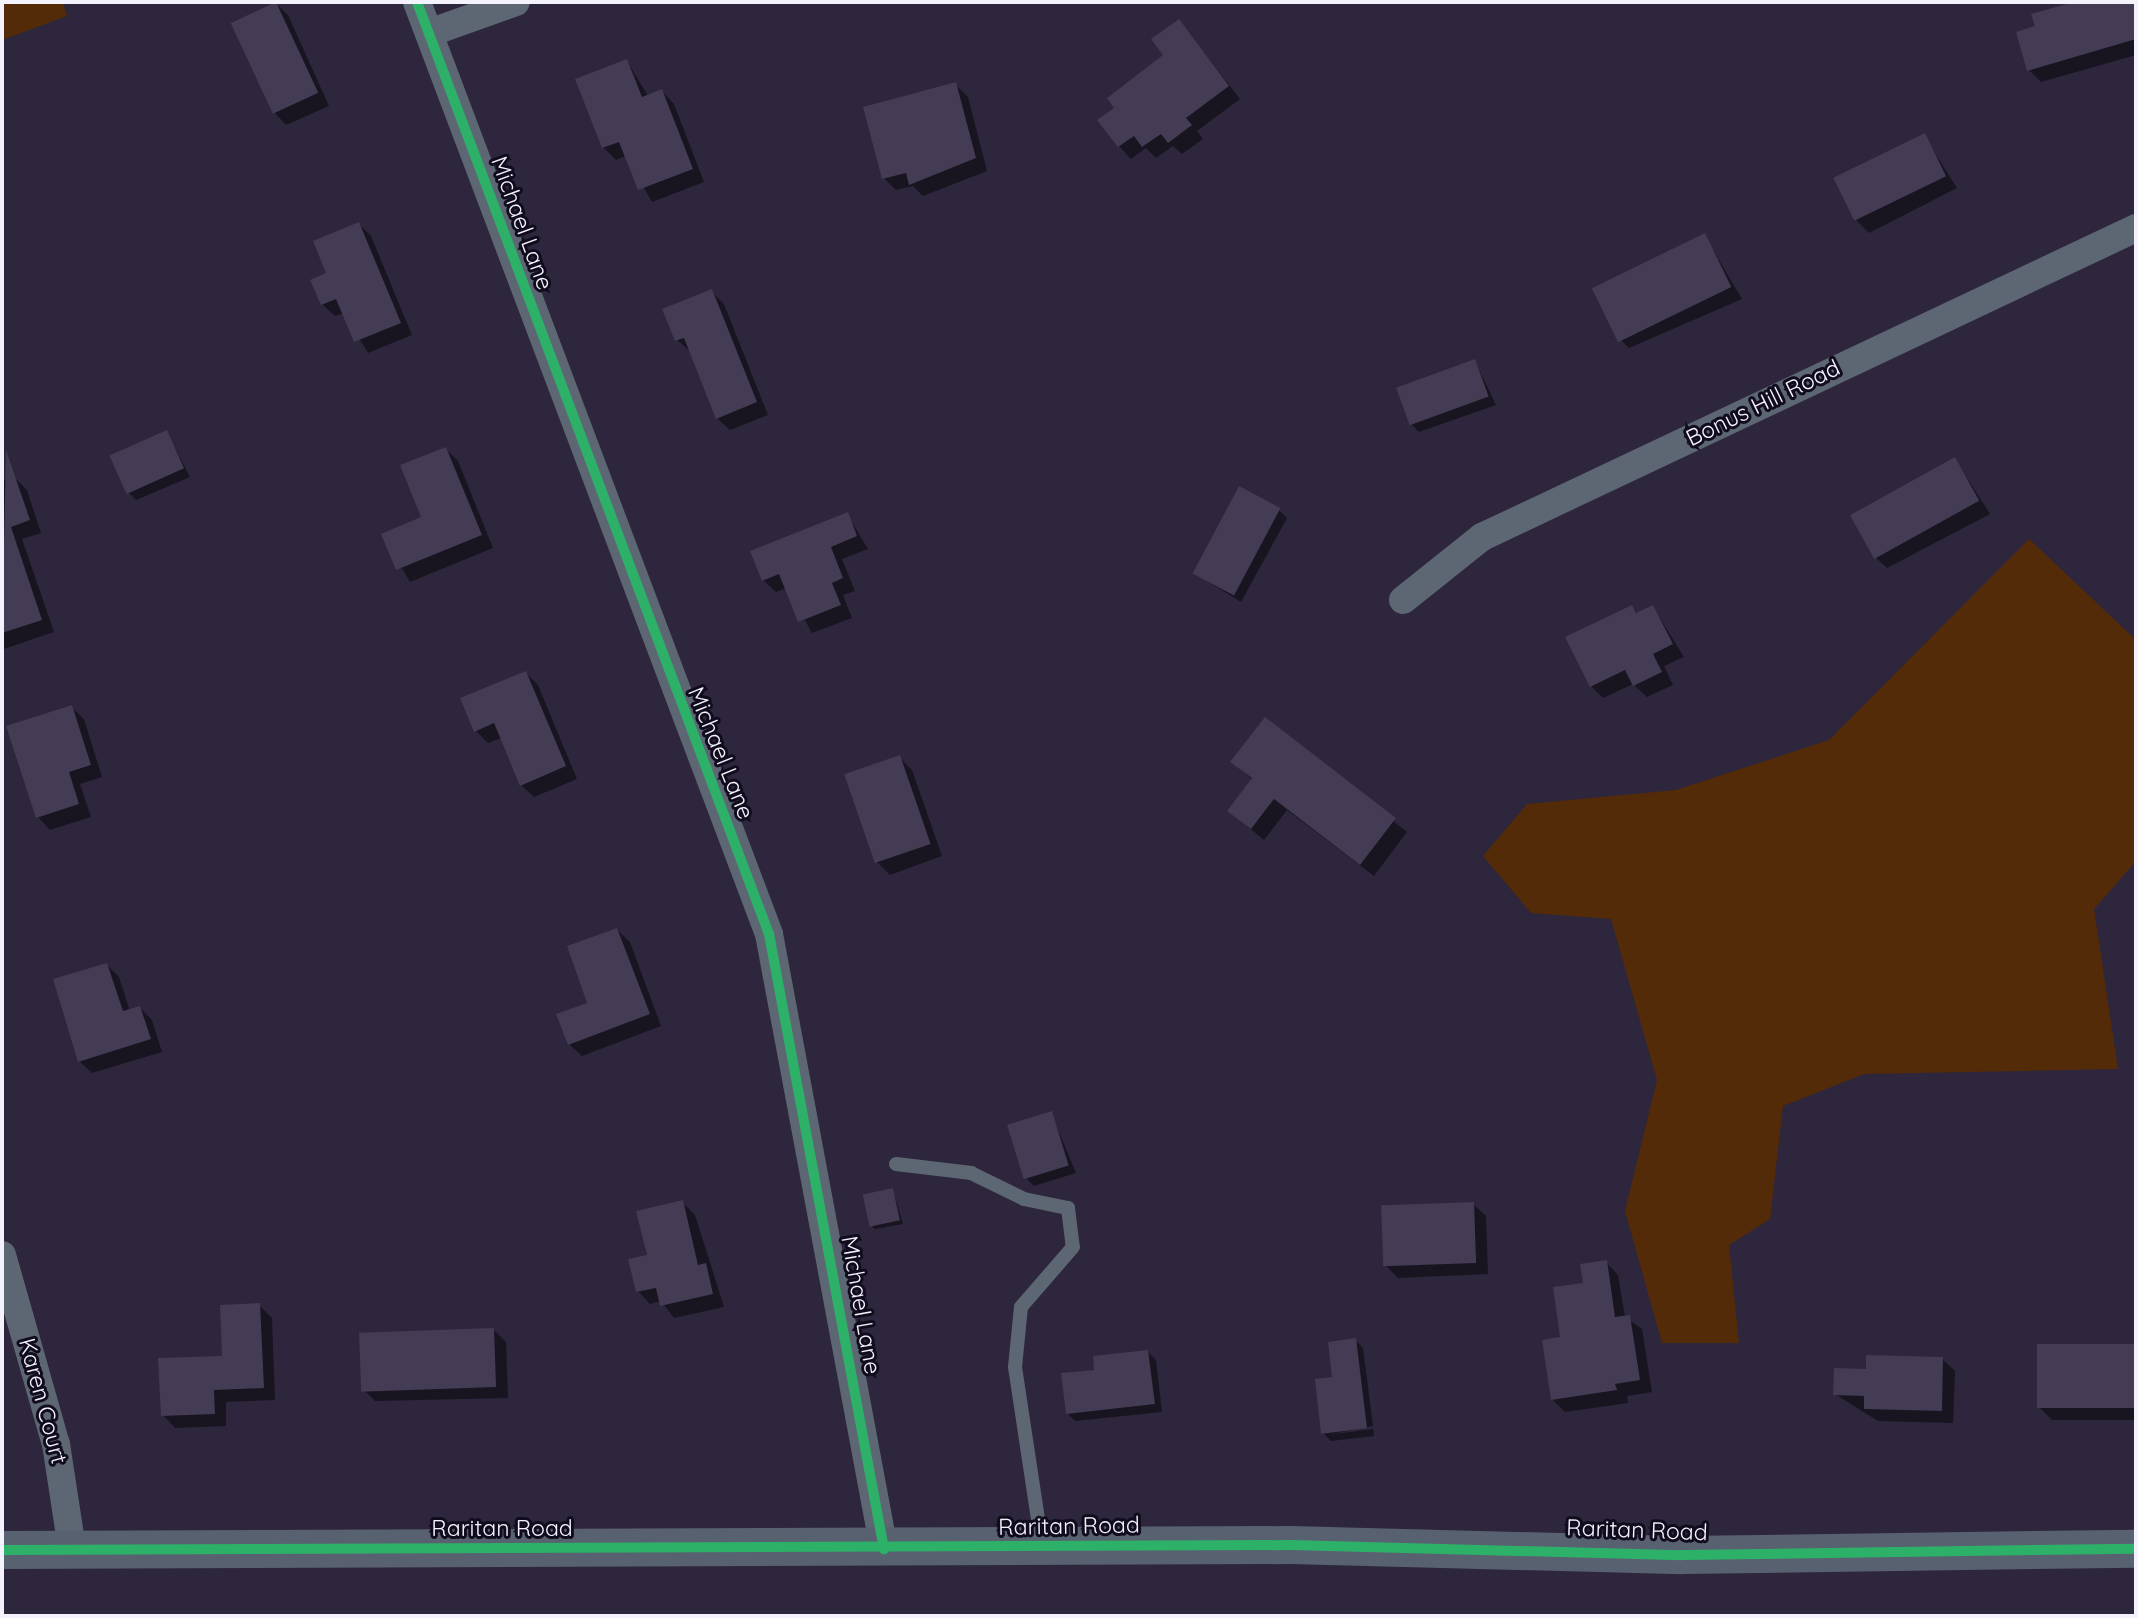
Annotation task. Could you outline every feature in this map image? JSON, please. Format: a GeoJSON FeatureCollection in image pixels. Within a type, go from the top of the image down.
{"type":"FeatureCollection","features":[{"type":"Feature","properties":{"kind":"street","name":"Michael Lane"},"geometry":{"type":"LineString","coordinates":[[417,2],[769,934],[884,1549]]}},
{"type":"Feature","properties":{"kind":"street"},"geometry":{"type":"LineString","coordinates":[[429,33],[516,2]]}},
{"type":"Feature","properties":{"kind":"street","name":"Bonus Hill Road"},"geometry":{"type":"LineString","coordinates":[[1403,600],[1482,537],[2136,228]]}},
{"type":"Feature","properties":{"kind":"street","name":"Karen Court"},"geometry":{"type":"LineString","coordinates":[[2,1255],[56,1444],[72,1549]]}},
{"type":"Feature","properties":{"kind":"street","name":"Raritan Road"},"geometry":{"type":"LineString","coordinates":[[2,1550],[1498,1545],[1682,1555],[2136,1549]]}},
{"type":"Feature","properties":{"kind":"lane"},"geometry":{"type":"LineString","coordinates":[[896,1164],[971,1173],[1024,1199],[1068,1208],[1073,1247],[1021,1307],[1015,1367],[1042,1548]]}},
{"type":"Feature","properties":{"kind":"shaded area"},"geometry":{"type":"Polygon","coordinates":[[[2,2],[63,2],[67,16],[2,40],[2,2]]]}},
{"type":"Feature","properties":{"kind":"shaded area"},"geometry":{"type":"Polygon","coordinates":[[[2029,539],[2136,640],[2136,861],[2094,909],[2118,1069],[1864,1074],[1783,1106],[1770,1219],[1729,1245],[1739,1343],[1662,1343],[1625,1211],[1657,1080],[1611,919],[1531,913],[1483,856],[1527,804],[1676,790],[1829,740],[2029,539]]]}},
{"type":"Feature","properties":{"kind":"building"},"geometry":{"type":"Polygon","coordinates":[[[276,2],[318,93],[273,114],[231,23],[276,2]]]}},
{"type":"Feature","properties":{"kind":"building"},"geometry":{"type":"Polygon","coordinates":[[[2074,2],[2136,2],[2136,39],[2027,71],[2016,32],[2035,26],[2031,14],[2074,2]]]}},
{"type":"Feature","properties":{"kind":"building"},"geometry":{"type":"Polygon","coordinates":[[[1179,19],[1229,86],[1186,118],[1192,125],[1168,143],[1161,134],[1142,147],[1134,136],[1118,147],[1097,120],[1114,108],[1107,98],[1163,55],[1151,39],[1179,19]]]}},
{"type":"Feature","properties":{"kind":"building"},"geometry":{"type":"Polygon","coordinates":[[[627,59],[642,97],[662,89],[693,169],[638,190],[619,142],[602,148],[575,79],[627,59]]]}},
{"type":"Feature","properties":{"kind":"building"},"geometry":{"type":"Polygon","coordinates":[[[956,82],[976,158],[909,185],[906,173],[882,179],[863,107],[956,82]]]}},
{"type":"Feature","properties":{"kind":"building"},"geometry":{"type":"Polygon","coordinates":[[[1925,133],[1946,176],[1854,221],[1833,178],[1925,133]]]}},
{"type":"Feature","properties":{"kind":"building"},"geometry":{"type":"Polygon","coordinates":[[[359,222],[401,323],[354,342],[336,299],[321,305],[310,280],[326,273],[313,241],[359,222]]]}},
{"type":"Feature","properties":{"kind":"building"},"geometry":{"type":"Polygon","coordinates":[[[1705,233],[1731,287],[1618,342],[1592,288],[1705,233]]]}},
{"type":"Feature","properties":{"kind":"building"},"geometry":{"type":"Polygon","coordinates":[[[712,289],[757,402],[716,419],[684,338],[675,341],[662,309],[712,289]]]}},
{"type":"Feature","properties":{"kind":"building"},"geometry":{"type":"Polygon","coordinates":[[[1475,359],[1489,397],[1410,425],[1396,388],[1475,359]]]}},
{"type":"Feature","properties":{"kind":"building"},"geometry":{"type":"Polygon","coordinates":[[[167,430],[184,468],[127,494],[109,456],[167,430]]]}},
{"type":"Feature","properties":{"kind":"building"},"geometry":{"type":"Polygon","coordinates":[[[446,447],[482,535],[396,570],[381,534],[421,517],[400,465],[446,447]]]}},
{"type":"Feature","properties":{"kind":"building"},"geometry":{"type":"Polygon","coordinates":[[[6,450],[30,520],[11,527],[42,620],[2,633],[6,450]]]}},
{"type":"Feature","properties":{"kind":"building"},"geometry":{"type":"Polygon","coordinates":[[[1955,457],[1979,501],[1874,559],[1850,515],[1955,457]]]}},
{"type":"Feature","properties":{"kind":"building"},"geometry":{"type":"Polygon","coordinates":[[[1239,486],[1280,508],[1234,595],[1193,573],[1239,486]]]}},
{"type":"Feature","properties":{"kind":"building"},"geometry":{"type":"Polygon","coordinates":[[[848,512],[857,536],[831,547],[843,578],[832,583],[841,605],[798,622],[779,574],[762,581],[750,551],[848,512]]]}},
{"type":"Feature","properties":{"kind":"building"},"geometry":{"type":"Polygon","coordinates":[[[1632,605],[1636,613],[1653,605],[1673,644],[1653,654],[1662,672],[1633,686],[1625,670],[1590,687],[1565,637],[1632,605]]]}},
{"type":"Feature","properties":{"kind":"building"},"geometry":{"type":"Polygon","coordinates":[[[526,671],[566,766],[520,786],[494,723],[474,732],[460,698],[526,671]]]}},
{"type":"Feature","properties":{"kind":"building"},"geometry":{"type":"Polygon","coordinates":[[[72,705],[91,765],[69,772],[79,804],[36,818],[6,726],[72,705]]]}},
{"type":"Feature","properties":{"kind":"building"},"geometry":{"type":"Polygon","coordinates":[[[1265,717],[1396,818],[1360,865],[1274,799],[1251,829],[1227,811],[1252,778],[1230,762],[1265,717]]]}},
{"type":"Feature","properties":{"kind":"building"},"geometry":{"type":"Polygon","coordinates":[[[900,755],[931,844],[875,863],[844,774],[900,755]]]}},
{"type":"Feature","properties":{"kind":"building"},"geometry":{"type":"Polygon","coordinates":[[[617,928],[650,1014],[568,1045],[556,1014],[587,1003],[567,946],[617,928]]]}},
{"type":"Feature","properties":{"kind":"building"},"geometry":{"type":"Polygon","coordinates":[[[107,963],[123,1011],[140,1006],[151,1039],[78,1062],[53,979],[107,963]]]}},
{"type":"Feature","properties":{"kind":"building"},"geometry":{"type":"Polygon","coordinates":[[[1052,1111],[1069,1166],[1024,1179],[1007,1125],[1052,1111]]]}},
{"type":"Feature","properties":{"kind":"building"},"geometry":{"type":"Polygon","coordinates":[[[893,1188],[900,1220],[870,1227],[863,1194],[893,1188]]]}},
{"type":"Feature","properties":{"kind":"building"},"geometry":{"type":"Polygon","coordinates":[[[683,1200],[698,1265],[706,1263],[713,1294],[660,1306],[656,1288],[636,1292],[628,1259],[647,1255],[636,1211],[683,1200]]]}},
{"type":"Feature","properties":{"kind":"building"},"geometry":{"type":"Polygon","coordinates":[[[1474,1202],[1476,1263],[1383,1266],[1381,1205],[1474,1202]]]}},
{"type":"Feature","properties":{"kind":"building"},"geometry":{"type":"Polygon","coordinates":[[[1607,1260],[1615,1317],[1630,1315],[1640,1380],[1615,1384],[1617,1390],[1551,1400],[1542,1340],[1560,1337],[1553,1287],[1583,1283],[1580,1264],[1607,1260]]]}},
{"type":"Feature","properties":{"kind":"building"},"geometry":{"type":"Polygon","coordinates":[[[260,1303],[264,1388],[214,1390],[215,1414],[161,1416],[158,1358],[222,1356],[220,1305],[260,1303]]]}},
{"type":"Feature","properties":{"kind":"building"},"geometry":{"type":"Polygon","coordinates":[[[494,1328],[496,1387],[361,1392],[359,1333],[494,1328]]]}},
{"type":"Feature","properties":{"kind":"building"},"geometry":{"type":"Polygon","coordinates":[[[1356,1338],[1367,1428],[1321,1434],[1315,1379],[1332,1377],[1328,1342],[1356,1338]]]}},
{"type":"Feature","properties":{"kind":"building"},"geometry":{"type":"Polygon","coordinates":[[[2037,1344],[2135,1344],[2135,1408],[2037,1408],[2037,1344]]]}},
{"type":"Feature","properties":{"kind":"building"},"geometry":{"type":"Polygon","coordinates":[[[1148,1350],[1155,1404],[1066,1414],[1061,1373],[1094,1370],[1093,1356],[1148,1350]]]}},
{"type":"Feature","properties":{"kind":"building"},"geometry":{"type":"Polygon","coordinates":[[[1866,1355],[1943,1357],[1942,1411],[1864,1409],[1864,1396],[1833,1395],[1834,1368],[1866,1369],[1866,1355]]]}},
{"type":"Feature","properties":{"kind":"cycle path"},"geometry":{"type":"LineString","coordinates":[[417,2],[769,934],[884,1549]]}},
{"type":"Feature","properties":{"kind":"cycle path"},"geometry":{"type":"LineString","coordinates":[[2,1550],[1291,1545],[1682,1555],[2136,1549]]}}]}
